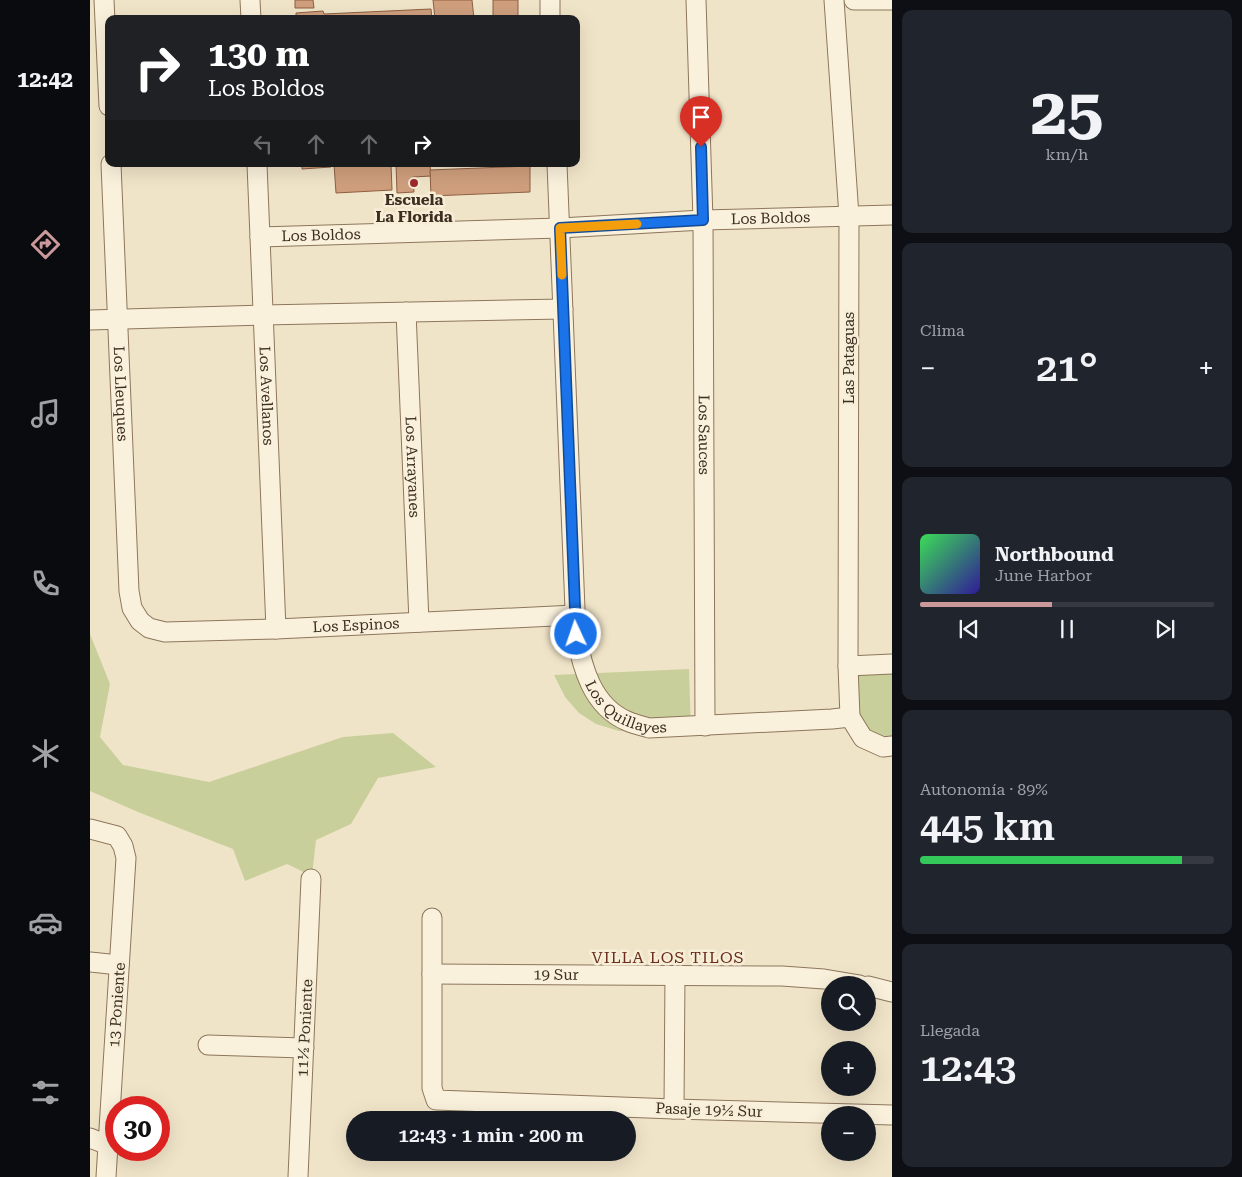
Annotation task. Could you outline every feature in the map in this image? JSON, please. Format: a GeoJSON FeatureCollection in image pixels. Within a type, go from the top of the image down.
{"type":"FeatureCollection","features":[{"type":"Feature","properties":{"kind":"street"},"geometry":{"type":"LineString","coordinates":[[104,0],[105,21]]}},
{"type":"Feature","properties":{"kind":"street"},"geometry":{"type":"LineString","coordinates":[[250,0],[251,15]]}},
{"type":"Feature","properties":{"kind":"street"},"geometry":{"type":"LineString","coordinates":[[550,0],[550,15]]}},
{"type":"Feature","properties":{"kind":"street","name":"Los Sauces"},"geometry":{"type":"LineString","coordinates":[[696,0],[703,220],[705,726]]}},
{"type":"Feature","properties":{"kind":"street","name":"Las Pataguas"},"geometry":{"type":"LineString","coordinates":[[834,0],[849,216],[848,666],[850,718]]}},
{"type":"Feature","properties":{"kind":"street"},"geometry":{"type":"LineString","coordinates":[[854,0],[892,0]]}},
{"type":"Feature","properties":{"kind":"street","name":"Los Lleuques"},"geometry":{"type":"LineString","coordinates":[[111,167],[129,592],[132,608],[140,621]]}},
{"type":"Feature","properties":{"kind":"street","name":"Los Avellanos"},"geometry":{"type":"LineString","coordinates":[[257,167],[276,628]]}},
{"type":"Feature","properties":{"kind":"street","name":"Los Quillayes"},"geometry":{"type":"LineString","coordinates":[[557,167],[575,615],[580,658],[584,672],[595,694],[610,710],[626,721],[649,728],[705,726]]}},
{"type":"Feature","properties":{"kind":"street","name":"Los Boldos"},"geometry":{"type":"LineString","coordinates":[[260,237],[560,228],[703,220],[892,215]]}},
{"type":"Feature","properties":{"kind":"street"},"geometry":{"type":"LineString","coordinates":[[90,320],[564,309]]}},
{"type":"Feature","properties":{"kind":"street","name":"Los Arrayanes"},"geometry":{"type":"LineString","coordinates":[[406,312],[419,622]]}},
{"type":"Feature","properties":{"kind":"street","name":"Los Espinos"},"geometry":{"type":"LineString","coordinates":[[140,621],[149,628],[165,632],[575,615]]}},
{"type":"Feature","properties":{"kind":"street"},"geometry":{"type":"LineString","coordinates":[[848,666],[892,664]]}},
{"type":"Feature","properties":{"kind":"street"},"geometry":{"type":"LineString","coordinates":[[705,726],[850,718],[863,738],[883,747],[892,746]]}},
{"type":"Feature","properties":{"kind":"street","name":"13 Poniente"},"geometry":{"type":"LineString","coordinates":[[90,829],[117,836],[123,846],[126,858],[111,1096]]}},
{"type":"Feature","properties":{"kind":"street","name":"11½ Poniente"},"geometry":{"type":"LineString","coordinates":[[298,1177],[311,880]]}},
{"type":"Feature","properties":{"kind":"street"},"geometry":{"type":"LineString","coordinates":[[432,918],[432,974]]}},
{"type":"Feature","properties":{"kind":"street"},"geometry":{"type":"LineString","coordinates":[[90,962],[119,965]]}},
{"type":"Feature","properties":{"kind":"street","name":"19 Sur"},"geometry":{"type":"LineString","coordinates":[[432,974],[675,975],[821,979]]}},
{"type":"Feature","properties":{"kind":"street","name":"Pasaje 19½ Sur"},"geometry":{"type":"LineString","coordinates":[[432,974],[432,1088],[436,1100],[892,1115]]}},
{"type":"Feature","properties":{"kind":"street"},"geometry":{"type":"LineString","coordinates":[[674,1109],[675,975]]}},
{"type":"Feature","properties":{"kind":"street"},"geometry":{"type":"LineString","coordinates":[[876,988],[892,992]]}},
{"type":"Feature","properties":{"kind":"street"},"geometry":{"type":"LineString","coordinates":[[208,1045],[304,1048]]}},
{"type":"Feature","properties":{"kind":"street"},"geometry":{"type":"LineString","coordinates":[[90,1138],[105,1144]]}},
{"type":"Feature","properties":{"kind":"street","name":"13 Poniente"},"geometry":{"type":"LineString","coordinates":[[106,1177],[107,1161]]}},
{"type":"Feature","properties":{"kind":"green space"},"geometry":{"type":"Polygon","coordinates":[[[90,634],[110,684],[100,737],[123,765],[209,782],[343,737],[393,733],[436,767],[378,778],[351,824],[316,840],[312,876],[287,864],[245,881],[233,849],[90,791],[90,634]]]}},
{"type":"Feature","properties":{"kind":"green space"},"geometry":{"type":"Polygon","coordinates":[[[689,669],[691,731],[619,731],[596,724],[579,713],[565,697],[554,675],[689,669]]]}},
{"type":"Feature","properties":{"kind":"green space"},"geometry":{"type":"Polygon","coordinates":[[[857,671],[892,671],[892,737],[877,737],[863,731],[855,708],[857,671]]]}},
{"type":"Feature","properties":{"kind":"building"},"geometry":{"type":"Polygon","coordinates":[[[295,0],[313,0],[314,8],[295,8],[295,0]]]}},
{"type":"Feature","properties":{"kind":"building"},"geometry":{"type":"Polygon","coordinates":[[[433,0],[472,0],[474,15],[435,15],[433,0]]]}},
{"type":"Feature","properties":{"kind":"building"},"geometry":{"type":"Polygon","coordinates":[[[493,0],[518,0],[518,15],[493,15],[493,0]]]}},
{"type":"Feature","properties":{"kind":"building"},"geometry":{"type":"Polygon","coordinates":[[[431,9],[432,15],[296,15],[296,13],[323,11],[324,14],[431,9]]]}},
{"type":"Feature","properties":{"kind":"building"},"geometry":{"type":"Polygon","coordinates":[[[302,167],[331,167],[302,169],[302,167]]]}},
{"type":"Feature","properties":{"kind":"building"},"geometry":{"type":"Polygon","coordinates":[[[334,167],[391,167],[392,190],[336,193],[334,167]]]}},
{"type":"Feature","properties":{"kind":"building"},"geometry":{"type":"Polygon","coordinates":[[[396,167],[430,167],[431,176],[413,177],[414,192],[397,193],[396,167]]]}},
{"type":"Feature","properties":{"kind":"building"},"geometry":{"type":"Polygon","coordinates":[[[530,167],[530,192],[431,196],[430,170],[530,167]]]}},
{"type":"Feature","properties":{"kind":"slow traffic"},"geometry":{"type":"LineString","coordinates":[[562,275],[560,228],[637,224]]}},
{"type":"Feature","properties":{"kind":"place","name":"Escuela La Florida"},"geometry":{"type":"Point","coordinates":[414,183]}},
{"type":"Feature","properties":{"kind":"district","name":"VILLA LOS TILOS"},"geometry":{"type":"Point","coordinates":[668,957]}},
{"type":"Feature","properties":{"kind":"route"},"geometry":{"type":"LineString","coordinates":[[576,634],[560,228],[703,220],[701,147]]}}]}
